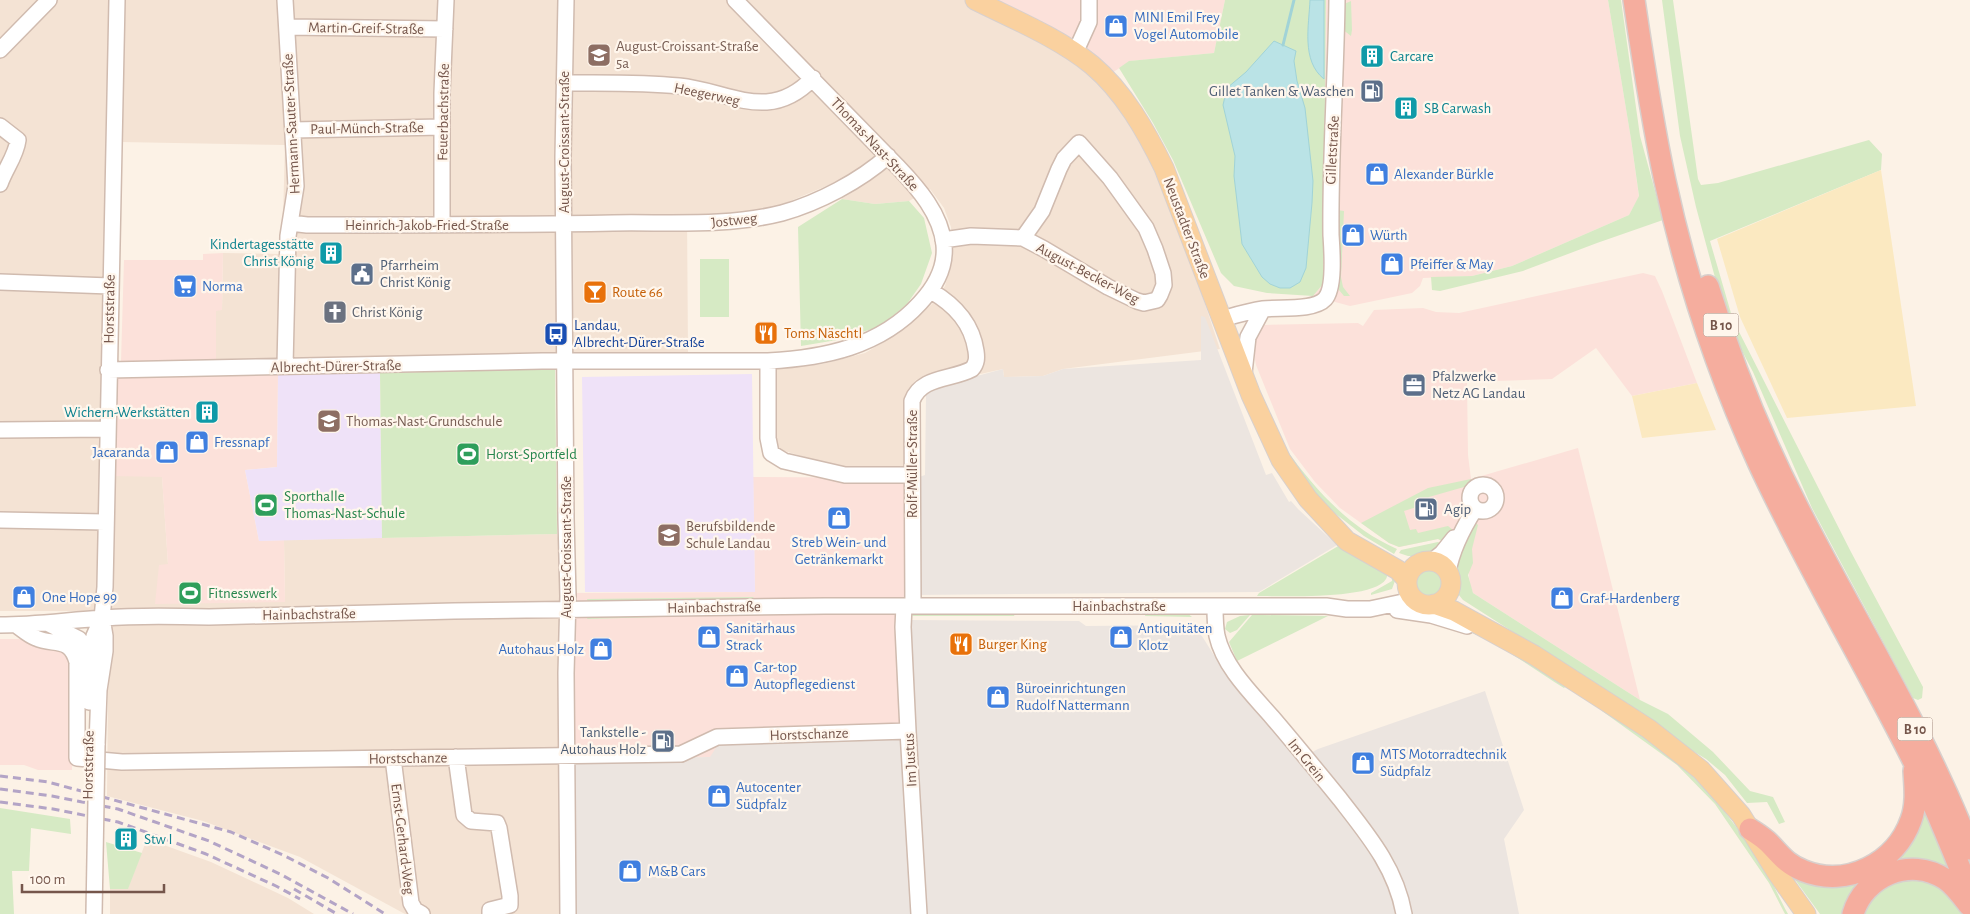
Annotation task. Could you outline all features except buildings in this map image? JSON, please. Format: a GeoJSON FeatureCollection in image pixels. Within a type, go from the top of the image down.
{"type":"FeatureCollection","features":[{"type":"Feature","properties":{"kind":"highway","name":"B 10"},"geometry":{"type":"LineString","coordinates":[[1634,0],[1665,183],[1686,263],[1711,344],[1742,424],[1781,510],[1913,760],[1953,848],[1970,893]]}},
{"type":"Feature","properties":{"kind":"highway","name":"B 10"},"geometry":{"type":"LineString","coordinates":[[1648,0],[1679,180],[1711,296],[1739,377],[1795,503],[1929,754],[1968,841]]}},
{"type":"Feature","properties":{"kind":"highway"},"geometry":{"type":"LineString","coordinates":[[1750,829],[1768,842],[1782,859],[1803,870],[1830,876],[1861,872],[1887,856],[1907,830],[1912,819],[1915,801],[1913,760]]}},
{"type":"Feature","properties":{"kind":"highway"},"geometry":{"type":"LineString","coordinates":[[1853,914],[1858,901],[1870,885],[1885,875],[1908,869],[1926,871],[1945,879],[1970,906]]}},
{"type":"Feature","properties":{"kind":"main road","name":"Neustadter Straße"},"geometry":{"type":"LineString","coordinates":[[975,0],[1075,52],[1093,66],[1118,92],[1150,141],[1183,216],[1243,375],[1281,460],[1308,499],[1347,541],[1398,570],[1407,582]]}},
{"type":"Feature","properties":{"kind":"main road","name":"Neustadter Straße"},"geometry":{"type":"LineString","coordinates":[[1327,518],[1402,560],[1425,563]]}},
{"type":"Feature","properties":{"kind":"main road"},"geometry":{"type":"LineString","coordinates":[[1534,655],[1512,634],[1459,601],[1438,563],[1425,563],[1412,568],[1407,582],[1410,594],[1426,603],[1454,611],[1534,655],[1641,724],[1694,764],[1724,794],[1750,829],[1777,874],[1806,914]]}},
{"type":"Feature","properties":{"kind":"main road"},"geometry":{"type":"LineString","coordinates":[[1426,603],[1446,597],[1449,581]]}},
{"type":"Feature","properties":{"kind":"street"},"geometry":{"type":"LineString","coordinates":[[0,50],[49,0]]}},
{"type":"Feature","properties":{"kind":"street","name":"Horststraße"},"geometry":{"type":"LineString","coordinates":[[86,914],[94,690],[105,651],[102,618],[116,0]]}},
{"type":"Feature","properties":{"kind":"street","name":"Hermann-Sauter-Straße"},"geometry":{"type":"LineString","coordinates":[[285,0],[296,186],[288,236],[285,366]]}},
{"type":"Feature","properties":{"kind":"street","name":"Feuerbachstraße"},"geometry":{"type":"LineString","coordinates":[[442,224],[442,127],[446,0]]}},
{"type":"Feature","properties":{"kind":"street","name":"August-Croissant-Straße"},"geometry":{"type":"LineString","coordinates":[[566,0],[564,224],[568,610],[568,914]]}},
{"type":"Feature","properties":{"kind":"street","name":"Thomas-Nast-Straße"},"geometry":{"type":"LineString","coordinates":[[565,362],[768,361],[827,354],[851,348],[895,326],[931,291],[943,262],[943,240],[934,215],[920,192],[813,78],[735,0]]}},
{"type":"Feature","properties":{"kind":"street"},"geometry":{"type":"LineString","coordinates":[[1075,52],[1089,22],[1090,0]]}},
{"type":"Feature","properties":{"kind":"street","name":"Gilletstraße"},"geometry":{"type":"LineString","coordinates":[[1263,309],[1312,306],[1324,300],[1329,290],[1331,270],[1330,187],[1336,92],[1337,0]]}},
{"type":"Feature","properties":{"kind":"street","name":"Martin-Greif-Straße"},"geometry":{"type":"LineString","coordinates":[[287,27],[445,29]]}},
{"type":"Feature","properties":{"kind":"street","name":"Heegerweg"},"geometry":{"type":"LineString","coordinates":[[564,83],[680,86],[744,102],[759,102],[780,100],[791,96],[802,89],[813,78]]}},
{"type":"Feature","properties":{"kind":"street"},"geometry":{"type":"LineString","coordinates":[[0,126],[18,140],[15,153],[4,172],[0,184]]}},
{"type":"Feature","properties":{"kind":"street","name":"Paul-Münch-Straße"},"geometry":{"type":"LineString","coordinates":[[293,130],[442,127]]}},
{"type":"Feature","properties":{"kind":"street","name":"August-Becker-Weg"},"geometry":{"type":"LineString","coordinates":[[943,240],[971,236],[1023,238],[1108,287],[1144,303],[1151,302],[1160,295],[1164,285],[1163,273],[1146,228],[1110,178],[1079,143],[1064,159],[1058,169],[1042,211],[1023,238]]}},
{"type":"Feature","properties":{"kind":"street","name":"Jostweg"},"geometry":{"type":"LineString","coordinates":[[564,224],[722,222],[770,215],[792,210],[831,194],[888,156]]}},
{"type":"Feature","properties":{"kind":"street","name":"Heinrich-Jakob-Fried-Straße"},"geometry":{"type":"LineString","coordinates":[[290,223],[307,226],[564,224]]}},
{"type":"Feature","properties":{"kind":"street"},"geometry":{"type":"LineString","coordinates":[[0,282],[110,286]]}},
{"type":"Feature","properties":{"kind":"street","name":"Rolf-Müller-Straße"},"geometry":{"type":"LineString","coordinates":[[908,606],[912,401],[916,393],[923,386],[972,369],[976,365],[977,358],[970,326],[947,301],[931,291]]}},
{"type":"Feature","properties":{"kind":"street"},"geometry":{"type":"LineString","coordinates":[[1222,319],[1263,309]]}},
{"type":"Feature","properties":{"kind":"street"},"geometry":{"type":"LineString","coordinates":[[1243,375],[1248,337],[1263,309]]}},
{"type":"Feature","properties":{"kind":"street"},"geometry":{"type":"LineString","coordinates":[[768,361],[768,438],[773,456],[784,461],[845,475],[912,475]]}},
{"type":"Feature","properties":{"kind":"street","name":"Albrecht-Dürer-Straße"},"geometry":{"type":"LineString","coordinates":[[108,370],[565,362]]}},
{"type":"Feature","properties":{"kind":"street"},"geometry":{"type":"LineString","coordinates":[[0,430],[107,429]]}},
{"type":"Feature","properties":{"kind":"street"},"geometry":{"type":"LineString","coordinates":[[1425,563],[1437,558],[1462,530],[1476,509]]}},
{"type":"Feature","properties":{"kind":"street"},"geometry":{"type":"LineString","coordinates":[[0,520],[105,522]]}},
{"type":"Feature","properties":{"kind":"street"},"geometry":{"type":"LineString","coordinates":[[1449,581],[1452,555],[1462,530]]}},
{"type":"Feature","properties":{"kind":"street","name":"Hainbachstraße"},"geometry":{"type":"LineString","coordinates":[[1326,606],[1400,592],[1407,582]]}},
{"type":"Feature","properties":{"kind":"street","name":"Hainbachstraße"},"geometry":{"type":"LineString","coordinates":[[0,625],[48,624],[102,618],[568,610],[908,606],[1326,606],[1347,609],[1378,608],[1403,602],[1426,603]]}},
{"type":"Feature","properties":{"kind":"street","name":"Im Justus"},"geometry":{"type":"LineString","coordinates":[[908,606],[903,627],[918,914]]}},
{"type":"Feature","properties":{"kind":"street","name":"Im Grein"},"geometry":{"type":"LineString","coordinates":[[1215,606],[1217,636],[1225,656],[1251,692],[1311,763],[1376,845],[1400,893],[1404,914]]}},
{"type":"Feature","properties":{"kind":"street"},"geometry":{"type":"LineString","coordinates":[[1378,608],[1418,612],[1450,620],[1478,630],[1506,645],[1534,655]]}},
{"type":"Feature","properties":{"kind":"street","name":"Horststraße"},"geometry":{"type":"LineString","coordinates":[[94,914],[94,690],[90,655],[94,636],[102,618]]}},
{"type":"Feature","properties":{"kind":"street"},"geometry":{"type":"LineString","coordinates":[[48,624],[79,639],[90,655]]}},
{"type":"Feature","properties":{"kind":"street","name":"Horstschanze"},"geometry":{"type":"LineString","coordinates":[[16,625],[36,638],[64,643],[73,651],[77,662],[76,758],[132,762],[681,754],[716,737],[908,731]]}},
{"type":"Feature","properties":{"kind":"street","name":"Ernst-Gerhard-Weg"},"geometry":{"type":"LineString","coordinates":[[393,758],[411,903],[414,910],[422,914]]}},
{"type":"Feature","properties":{"kind":"street"},"geometry":{"type":"LineString","coordinates":[[456,758],[464,815],[471,821],[497,823],[499,828],[510,905],[490,910],[490,914]]}},
{"type":"Feature","properties":{"kind":"shaded area"},"geometry":{"type":"Polygon","coordinates":[[[0,0],[966,0],[1070,57],[1100,81],[1152,151],[1220,349],[1063,369],[1043,376],[1004,377],[1003,369],[976,375],[966,365],[935,372],[916,380],[907,392],[907,460],[904,468],[839,467],[781,450],[774,443],[774,369],[823,364],[865,353],[899,333],[932,304],[945,286],[953,256],[951,227],[944,208],[930,189],[909,201],[875,204],[842,199],[831,184],[776,207],[731,214],[687,215],[688,353],[574,352],[216,362],[216,310],[222,310],[223,253],[282,254],[285,145],[121,142],[114,476],[162,476],[168,564],[285,602],[284,540],[557,534],[569,593],[575,914],[405,914],[300,857],[203,821],[107,796],[108,690],[113,647],[111,611],[0,611],[0,0]]]}},
{"type":"Feature","properties":{"kind":"shaded area"},"geometry":{"type":"Polygon","coordinates":[[[966,0],[1225,0],[1214,53],[1130,61],[1100,81],[1070,57],[966,0]]]}},
{"type":"Feature","properties":{"kind":"shaded area"},"geometry":{"type":"Polygon","coordinates":[[[1326,0],[1608,0],[1639,197],[1629,215],[1512,266],[1472,276],[1423,278],[1420,286],[1412,293],[1350,306],[1313,296],[1323,284],[1326,0]]]}},
{"type":"Feature","properties":{"kind":"shaded area"},"geometry":{"type":"Polygon","coordinates":[[[223,253],[222,310],[216,311],[216,362],[121,361],[124,260],[203,260],[203,254],[223,253]]]}},
{"type":"Feature","properties":{"kind":"shaded area"},"geometry":{"type":"Polygon","coordinates":[[[1643,273],[1655,276],[1697,383],[1632,396],[1596,348],[1552,379],[1467,382],[1468,455],[1471,479],[1578,448],[1640,700],[1473,593],[1470,585],[1466,552],[1438,539],[1399,547],[1389,543],[1340,508],[1315,482],[1290,449],[1256,365],[1254,354],[1256,338],[1264,325],[1358,323],[1363,326],[1374,310],[1423,308],[1436,312],[1459,313],[1643,273]]]}},
{"type":"Feature","properties":{"kind":"shaded area"},"geometry":{"type":"Polygon","coordinates":[[[1201,316],[1205,317],[1266,475],[1272,473],[1289,502],[1291,501],[1337,545],[1259,592],[915,595],[916,478],[925,475],[926,395],[928,389],[1003,369],[1004,377],[1043,376],[1063,369],[1201,360],[1201,316]]]}},
{"type":"Feature","properties":{"kind":"shaded area","name":"Thomas-Nast-Grundschule"},"geometry":{"type":"Polygon","coordinates":[[[380,373],[382,538],[259,541],[245,470],[277,467],[278,375],[380,373]]]}},
{"type":"Feature","properties":{"kind":"shaded area"},"geometry":{"type":"Polygon","coordinates":[[[114,374],[278,375],[277,467],[245,470],[259,541],[284,540],[285,602],[155,604],[159,565],[168,564],[162,477],[113,476],[114,374]]]}},
{"type":"Feature","properties":{"kind":"shaded area","name":"Berufsbildende Schule Landau"},"geometry":{"type":"Polygon","coordinates":[[[752,374],[755,592],[585,592],[582,377],[752,374]]]}},
{"type":"Feature","properties":{"kind":"shaded area"},"geometry":{"type":"Polygon","coordinates":[[[753,477],[916,478],[909,620],[915,733],[710,757],[572,759],[569,593],[755,592],[753,477]]]}},
{"type":"Feature","properties":{"kind":"shaded area"},"geometry":{"type":"Polygon","coordinates":[[[909,620],[1079,621],[1086,626],[1195,625],[1227,676],[1299,759],[1318,749],[1485,691],[1524,810],[1504,839],[1519,914],[575,914],[572,759],[710,757],[721,740],[914,733],[909,620]]]}},
{"type":"Feature","properties":{"kind":"shaded area"},"geometry":{"type":"Polygon","coordinates":[[[0,639],[21,639],[35,645],[65,651],[73,669],[72,770],[38,770],[24,765],[0,765],[0,639]]]}},
{"type":"Feature","properties":{"kind":"shaded area"},"geometry":{"type":"Polygon","coordinates":[[[147,839],[211,862],[288,898],[314,914],[110,914],[110,889],[128,888],[147,839]]]}},
{"type":"Feature","properties":{"kind":"green space"},"geometry":{"type":"Polygon","coordinates":[[[1225,0],[1326,0],[1323,284],[1313,296],[1267,293],[1234,286],[1221,273],[1173,160],[1119,68],[1129,61],[1214,53],[1225,0]]]}},
{"type":"Feature","properties":{"kind":"green space"},"geometry":{"type":"Polygon","coordinates":[[[1608,0],[1621,0],[1640,136],[1663,220],[1523,271],[1440,291],[1432,290],[1431,277],[1472,276],[1512,266],[1629,215],[1639,196],[1608,0]]]}},
{"type":"Feature","properties":{"kind":"green space"},"geometry":{"type":"Polygon","coordinates":[[[1662,0],[1673,0],[1698,179],[1701,185],[1718,183],[1869,140],[1882,154],[1881,170],[1710,241],[1733,320],[1851,552],[1923,687],[1922,698],[1918,700],[1913,698],[1812,508],[1753,372],[1727,322],[1696,207],[1680,136],[1662,0]]]}},
{"type":"Feature","properties":{"kind":"green space"},"geometry":{"type":"Polygon","coordinates":[[[1351,1],[1351,36],[1342,29],[1342,5],[1351,1]]]}},
{"type":"Feature","properties":{"kind":"green space"},"geometry":{"type":"Polygon","coordinates":[[[842,199],[875,204],[909,201],[924,218],[932,253],[921,284],[907,304],[889,319],[875,328],[837,340],[801,346],[798,227],[842,199]]]}},
{"type":"Feature","properties":{"kind":"green space"},"geometry":{"type":"Polygon","coordinates":[[[1337,210],[1344,211],[1341,277],[1343,287],[1350,296],[1344,296],[1336,282],[1337,210]]]}},
{"type":"Feature","properties":{"kind":"green space"},"geometry":{"type":"Polygon","coordinates":[[[700,259],[729,259],[729,317],[700,317],[700,259]]]}},
{"type":"Feature","properties":{"kind":"green space","name":"Horst-Sportfeld"},"geometry":{"type":"Polygon","coordinates":[[[555,369],[557,534],[382,538],[380,373],[555,369]]]}},
{"type":"Feature","properties":{"kind":"green space"},"geometry":{"type":"Polygon","coordinates":[[[1286,449],[1309,479],[1335,507],[1364,531],[1397,549],[1394,554],[1364,536],[1327,507],[1295,470],[1286,449]]]}},
{"type":"Feature","properties":{"kind":"green space"},"geometry":{"type":"Polygon","coordinates":[[[1471,479],[1473,483],[1471,485],[1429,497],[1423,505],[1404,511],[1410,530],[1416,529],[1418,533],[1448,526],[1453,530],[1444,542],[1438,539],[1399,547],[1389,543],[1361,523],[1428,488],[1471,479]]]}},
{"type":"Feature","properties":{"kind":"green space"},"geometry":{"type":"Polygon","coordinates":[[[1474,521],[1478,525],[1472,549],[1473,563],[1468,575],[1473,593],[1640,700],[1668,714],[1713,752],[1750,791],[1773,797],[1785,822],[1779,824],[1767,802],[1747,803],[1725,775],[1706,759],[1680,743],[1640,713],[1463,600],[1454,589],[1452,570],[1474,521]]]}},
{"type":"Feature","properties":{"kind":"green space"},"geometry":{"type":"Polygon","coordinates":[[[1345,542],[1386,567],[1386,579],[1378,586],[1346,594],[1257,596],[1259,593],[1345,542]]]}},
{"type":"Feature","properties":{"kind":"green space"},"geometry":{"type":"Polygon","coordinates":[[[1438,542],[1442,544],[1431,556],[1408,556],[1399,553],[1401,550],[1438,542]]]}},
{"type":"Feature","properties":{"kind":"green space"},"geometry":{"type":"Polygon","coordinates":[[[1428,566],[1434,567],[1439,571],[1443,576],[1443,588],[1439,593],[1434,597],[1428,598],[1422,597],[1417,593],[1413,588],[1412,582],[1413,576],[1417,571],[1422,567],[1428,566]]]}},
{"type":"Feature","properties":{"kind":"green space"},"geometry":{"type":"Polygon","coordinates":[[[1391,570],[1396,578],[1392,589],[1371,595],[1371,593],[1392,581],[1391,570]]]}},
{"type":"Feature","properties":{"kind":"green space"},"geometry":{"type":"Polygon","coordinates":[[[754,597],[750,600],[588,602],[587,599],[754,597]]]}},
{"type":"Feature","properties":{"kind":"green space"},"geometry":{"type":"Polygon","coordinates":[[[1076,598],[1251,598],[1249,600],[1076,601],[1076,598]]]}},
{"type":"Feature","properties":{"kind":"green space"},"geometry":{"type":"Polygon","coordinates":[[[1373,611],[1406,612],[1472,631],[1526,660],[1565,687],[1491,642],[1467,631],[1409,616],[1373,613],[1373,611]]]}},
{"type":"Feature","properties":{"kind":"green space"},"geometry":{"type":"Polygon","coordinates":[[[914,612],[1013,612],[1015,614],[1014,616],[912,616],[914,612]]]}},
{"type":"Feature","properties":{"kind":"green space"},"geometry":{"type":"Polygon","coordinates":[[[1146,612],[1187,613],[1192,617],[1145,616],[1146,612]]]}},
{"type":"Feature","properties":{"kind":"green space"},"geometry":{"type":"Polygon","coordinates":[[[589,615],[660,615],[659,617],[587,619],[589,615]]]}},
{"type":"Feature","properties":{"kind":"green space"},"geometry":{"type":"Polygon","coordinates":[[[1250,615],[1237,630],[1230,633],[1225,629],[1227,622],[1240,616],[1250,615]]]}},
{"type":"Feature","properties":{"kind":"green space"},"geometry":{"type":"Polygon","coordinates":[[[1252,615],[1328,616],[1237,661],[1229,642],[1252,615]]]}},
{"type":"Feature","properties":{"kind":"green space"},"geometry":{"type":"Polygon","coordinates":[[[1602,711],[1609,712],[1668,754],[1717,802],[1745,839],[1769,877],[1788,914],[1785,914],[1769,883],[1715,804],[1677,765],[1602,711]]]}},
{"type":"Feature","properties":{"kind":"green space"},"geometry":{"type":"Polygon","coordinates":[[[1922,805],[1950,874],[1897,866],[1847,914],[1820,914],[1788,870],[1859,877],[1922,805]]]}},
{"type":"Feature","properties":{"kind":"green space"},"geometry":{"type":"Polygon","coordinates":[[[0,808],[70,819],[71,834],[31,828],[29,871],[12,871],[14,914],[0,914],[0,808]]]}},
{"type":"Feature","properties":{"kind":"green space"},"geometry":{"type":"Polygon","coordinates":[[[106,842],[142,853],[128,889],[110,889],[106,842]]]}},
{"type":"Feature","properties":{"kind":"green space"},"geometry":{"type":"Polygon","coordinates":[[[1920,875],[1951,894],[1962,914],[1857,914],[1870,891],[1920,875]]]}},
{"type":"Feature","properties":{"kind":"sand"},"geometry":{"type":"Polygon","coordinates":[[[1881,170],[1916,406],[1787,418],[1740,317],[1717,239],[1881,170]]]}},
{"type":"Feature","properties":{"kind":"sand"},"geometry":{"type":"Polygon","coordinates":[[[1697,383],[1716,430],[1642,438],[1632,396],[1697,383]]]}},
{"type":"Feature","properties":{"kind":"water"},"geometry":{"type":"Polygon","coordinates":[[[1310,0],[1324,0],[1324,79],[1312,63],[1309,53],[1310,0]]]}},
{"type":"Feature","properties":{"kind":"water"},"geometry":{"type":"Polygon","coordinates":[[[1274,41],[1296,51],[1294,61],[1297,81],[1305,108],[1313,181],[1306,268],[1300,282],[1290,288],[1280,288],[1270,284],[1262,277],[1242,244],[1234,176],[1235,156],[1223,105],[1227,88],[1246,72],[1274,41]]]}},
{"type":"Feature","properties":{"kind":"waterway"},"geometry":{"type":"LineString","coordinates":[[1283,45],[1294,0]]}},
{"type":"Feature","properties":{"kind":"railway"},"geometry":{"type":"LineString","coordinates":[[0,776],[48,782],[231,832],[328,878],[385,914]]}},
{"type":"Feature","properties":{"kind":"railway"},"geometry":{"type":"LineString","coordinates":[[0,789],[52,796],[118,809],[209,841],[280,874],[353,914]]}},
{"type":"Feature","properties":{"kind":"railway"},"geometry":{"type":"LineString","coordinates":[[0,802],[53,809],[118,822],[206,854],[300,899]]}},
{"type":"Feature","properties":{"kind":"railway"},"geometry":{"type":"LineString","coordinates":[[294,889],[337,914]]}},
{"type":"Feature","properties":{"kind":"place","name":"MINI Emil Frey Vogel Automobile"},"geometry":{"type":"Point","coordinates":[1116,26]}},
{"type":"Feature","properties":{"kind":"place","name":"August-Croissant-Straße 5a"},"geometry":{"type":"Point","coordinates":[599,55]}},
{"type":"Feature","properties":{"kind":"place","name":"Carcare"},"geometry":{"type":"Point","coordinates":[1372,56]}},
{"type":"Feature","properties":{"kind":"place","name":"Gillet Tanken & Waschen"},"geometry":{"type":"Point","coordinates":[1372,91]}},
{"type":"Feature","properties":{"kind":"place","name":"SB Carwash"},"geometry":{"type":"Point","coordinates":[1406,108]}},
{"type":"Feature","properties":{"kind":"place","name":"Alexander Bürkle"},"geometry":{"type":"Point","coordinates":[1377,174]}},
{"type":"Feature","properties":{"kind":"place","name":"Würth"},"geometry":{"type":"Point","coordinates":[1353,235]}},
{"type":"Feature","properties":{"kind":"place","name":"Kindertagesstätte Christ König"},"geometry":{"type":"Point","coordinates":[331,253]}},
{"type":"Feature","properties":{"kind":"place","name":"Pfeiffer & May"},"geometry":{"type":"Point","coordinates":[1392,264]}},
{"type":"Feature","properties":{"kind":"place","name":"Pfarrheim Christ König"},"geometry":{"type":"Point","coordinates":[362,274]}},
{"type":"Feature","properties":{"kind":"place","name":"Norma"},"geometry":{"type":"Point","coordinates":[185,286]}},
{"type":"Feature","properties":{"kind":"place","name":"Route 66"},"geometry":{"type":"Point","coordinates":[595,292]}},
{"type":"Feature","properties":{"kind":"place","name":"Christ König"},"geometry":{"type":"Point","coordinates":[335,312]}},
{"type":"Feature","properties":{"kind":"place","name":"Toms Näschtl"},"geometry":{"type":"Point","coordinates":[766,333]}},
{"type":"Feature","properties":{"kind":"place","name":"Landau, Albrecht-Dürer-Straße"},"geometry":{"type":"Point","coordinates":[556,334]}},
{"type":"Feature","properties":{"kind":"place","name":"Pfalzwerke Netz AG Landau"},"geometry":{"type":"Point","coordinates":[1414,385]}},
{"type":"Feature","properties":{"kind":"place","name":"Wichern-Werkstätten"},"geometry":{"type":"Point","coordinates":[207,412]}},
{"type":"Feature","properties":{"kind":"place","name":"Thomas-Nast-Grundschule"},"geometry":{"type":"Point","coordinates":[329,421]}},
{"type":"Feature","properties":{"kind":"place","name":"Fressnapf"},"geometry":{"type":"Point","coordinates":[197,442]}},
{"type":"Feature","properties":{"kind":"place","name":"Jacaranda"},"geometry":{"type":"Point","coordinates":[167,452]}},
{"type":"Feature","properties":{"kind":"place","name":"Horst-Sportfeld"},"geometry":{"type":"Point","coordinates":[468,454]}},
{"type":"Feature","properties":{"kind":"place","name":"Sporthalle Thomas-Nast-Schule"},"geometry":{"type":"Point","coordinates":[266,505]}},
{"type":"Feature","properties":{"kind":"place","name":"Agip"},"geometry":{"type":"Point","coordinates":[1426,509]}},
{"type":"Feature","properties":{"kind":"place","name":"Streb Wein- und Getränkemarkt"},"geometry":{"type":"Point","coordinates":[839,518]}},
{"type":"Feature","properties":{"kind":"place","name":"Berufsbildende Schule Landau"},"geometry":{"type":"Point","coordinates":[669,535]}},
{"type":"Feature","properties":{"kind":"place","name":"Fitnesswerk"},"geometry":{"type":"Point","coordinates":[190,593]}},
{"type":"Feature","properties":{"kind":"place","name":"One Hope 99"},"geometry":{"type":"Point","coordinates":[24,597]}},
{"type":"Feature","properties":{"kind":"place","name":"Graf-Hardenberg"},"geometry":{"type":"Point","coordinates":[1562,598]}},
{"type":"Feature","properties":{"kind":"place","name":"Sanitärhaus Strack"},"geometry":{"type":"Point","coordinates":[709,637]}},
{"type":"Feature","properties":{"kind":"place","name":"Antiquitäten Klotz"},"geometry":{"type":"Point","coordinates":[1121,637]}},
{"type":"Feature","properties":{"kind":"place","name":"Burger King"},"geometry":{"type":"Point","coordinates":[961,644]}},
{"type":"Feature","properties":{"kind":"place","name":"Autohaus Holz"},"geometry":{"type":"Point","coordinates":[601,649]}},
{"type":"Feature","properties":{"kind":"place","name":"Car-top Autopflegedienst"},"geometry":{"type":"Point","coordinates":[737,676]}},
{"type":"Feature","properties":{"kind":"place","name":"Büroeinrichtungen Rudolf Nattermann"},"geometry":{"type":"Point","coordinates":[998,697]}},
{"type":"Feature","properties":{"kind":"place","name":"Tankstelle - Autohaus Holz"},"geometry":{"type":"Point","coordinates":[663,741]}},
{"type":"Feature","properties":{"kind":"place","name":"MTS Motorradtechnik Südpfalz"},"geometry":{"type":"Point","coordinates":[1363,763]}},
{"type":"Feature","properties":{"kind":"place","name":"Autocenter Südpfalz"},"geometry":{"type":"Point","coordinates":[719,796]}},
{"type":"Feature","properties":{"kind":"place","name":"Stw I"},"geometry":{"type":"Point","coordinates":[126,839]}},
{"type":"Feature","properties":{"kind":"place","name":"M&B Cars"},"geometry":{"type":"Point","coordinates":[630,871]}}]}
